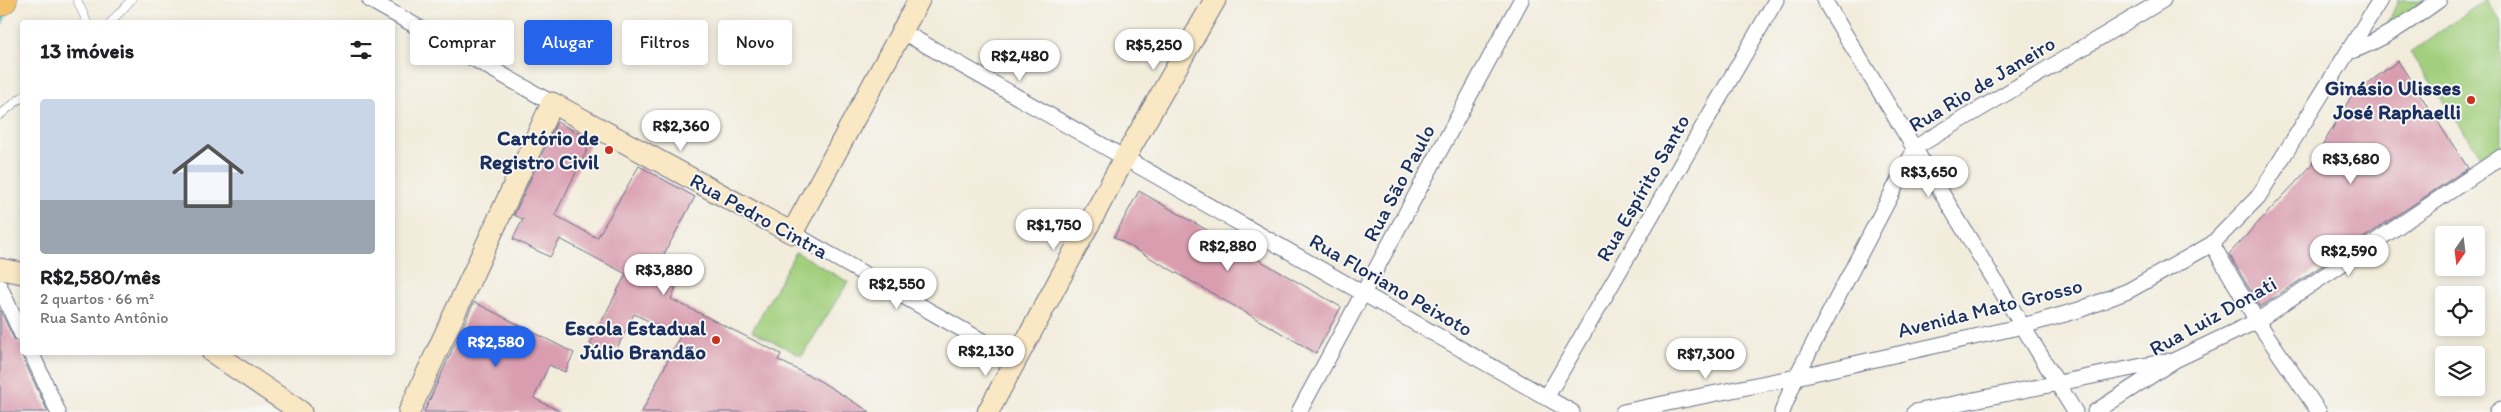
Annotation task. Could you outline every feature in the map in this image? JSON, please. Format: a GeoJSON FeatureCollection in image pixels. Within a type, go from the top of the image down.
{"type":"FeatureCollection","features":[{"type":"Feature","properties":{"kind":"street","name":"Rua Pedro Cintra"},"geometry":{"type":"LineString","coordinates":[[370,0],[552,103],[792,233],[1016,360]]}},
{"type":"Feature","properties":{"kind":"street"},"geometry":{"type":"LineString","coordinates":[[792,233],[919,0]]}},
{"type":"Feature","properties":{"kind":"street"},"geometry":{"type":"LineString","coordinates":[[988,412],[1124,159],[1215,0]]}},
{"type":"Feature","properties":{"kind":"street","name":"Rua São Paulo"},"geometry":{"type":"LineString","coordinates":[[1299,412],[1521,0]]}},
{"type":"Feature","properties":{"kind":"street","name":"Rua Espírito Santo"},"geometry":{"type":"LineString","coordinates":[[1546,398],[1776,0]]}},
{"type":"Feature","properties":{"kind":"street"},"geometry":{"type":"LineString","coordinates":[[1824,0],[1916,147],[2075,412]]}},
{"type":"Feature","properties":{"kind":"street","name":"Rua Rio de Janeiro"},"geometry":{"type":"LineString","coordinates":[[1782,412],[1796,377],[1916,147],[2163,0]]}},
{"type":"Feature","properties":{"kind":"street"},"geometry":{"type":"LineString","coordinates":[[2349,52],[2374,43],[2396,31],[2440,0]]}},
{"type":"Feature","properties":{"kind":"street","name":"Avenida Mato Grosso"},"geometry":{"type":"LineString","coordinates":[[1622,412],[1796,377],[2023,326],[2079,310],[2128,291],[2212,244],[2258,197],[2349,52],[2374,4]]}},
{"type":"Feature","properties":{"kind":"street","name":"Rua Floriano Peixoto"},"geometry":{"type":"LineString","coordinates":[[902,32],[1572,412]]}},
{"type":"Feature","properties":{"kind":"street"},"geometry":{"type":"LineString","coordinates":[[409,412],[552,103]]}},
{"type":"Feature","properties":{"kind":"street","name":"Rua Luiz Donati"},"geometry":{"type":"LineString","coordinates":[[2095,412],[2176,360],[2257,321],[2501,157]]}},
{"type":"Feature","properties":{"kind":"street"},"geometry":{"type":"LineString","coordinates":[[2212,244],[2257,321],[2319,412]]}},
{"type":"Feature","properties":{"kind":"street"},"geometry":{"type":"LineString","coordinates":[[0,269],[20,273]]}},
{"type":"Feature","properties":{"kind":"street"},"geometry":{"type":"LineString","coordinates":[[0,287],[20,331]]}},
{"type":"Feature","properties":{"kind":"street"},"geometry":{"type":"LineString","coordinates":[[31,355],[58,412]]}},
{"type":"Feature","properties":{"kind":"street"},"geometry":{"type":"LineString","coordinates":[[216,355],[301,412]]}},
{"type":"Feature","properties":{"kind":"street"},"geometry":{"type":"LineString","coordinates":[[1915,412],[2056,382],[2176,360]]}},
{"type":"Feature","properties":{"kind":"street"},"geometry":{"type":"LineString","coordinates":[[2497,412],[2501,409]]}},
{"type":"Feature","properties":{"kind":"lane"},"geometry":{"type":"LineString","coordinates":[[77,0],[86,20]]}},
{"type":"Feature","properties":{"kind":"lane"},"geometry":{"type":"LineString","coordinates":[[113,20],[131,0]]}},
{"type":"Feature","properties":{"kind":"lane"},"geometry":{"type":"LineString","coordinates":[[0,115],[20,99]]}},
{"type":"Feature","properties":{"kind":"green space"},"geometry":{"type":"Polygon","coordinates":[[[2398,0],[2434,0],[2384,34],[2398,0]]]}},
{"type":"Feature","properties":{"kind":"green space","name":"Ginásio Ulisses José Raphaelli"},"geometry":{"type":"Polygon","coordinates":[[[2485,0],[2501,20],[2501,147],[2483,159],[2410,53],[2485,0]]]}},
{"type":"Feature","properties":{"kind":"green space"},"geometry":{"type":"Polygon","coordinates":[[[796,252],[848,282],[802,356],[752,331],[796,252]]]}},
{"type":"Feature","properties":{"kind":"building"},"geometry":{"type":"Polygon","coordinates":[[[2398,61],[2468,168],[2260,307],[2229,254],[2310,167],[2352,95],[2398,61]]]}},
{"type":"Feature","properties":{"kind":"building"},"geometry":{"type":"Polygon","coordinates":[[[557,122],[592,140],[555,215],[597,238],[639,166],[695,197],[652,276],[676,288],[671,299],[781,354],[778,360],[820,381],[870,412],[642,412],[680,336],[634,314],[613,356],[590,344],[626,274],[560,239],[550,257],[513,239],[523,219],[514,215],[557,122]]]}},
{"type":"Feature","properties":{"kind":"building"},"geometry":{"type":"Polygon","coordinates":[[[1139,191],[1341,307],[1316,353],[1114,237],[1139,191]]]}},
{"type":"Feature","properties":{"kind":"building"},"geometry":{"type":"Polygon","coordinates":[[[474,302],[574,353],[565,372],[549,365],[534,398],[561,412],[424,412],[474,302]]]}},
{"type":"Feature","properties":{"kind":"building"},"geometry":{"type":"Polygon","coordinates":[[[0,310],[14,339],[20,343],[20,355],[22,355],[48,412],[0,412],[0,310]]]}},
{"type":"Feature","properties":{"kind":"waterway"},"geometry":{"type":"LineString","coordinates":[[0,24],[7,9]]}},
{"type":"Feature","properties":{"kind":"place","name":"Ginásio Ulisses José Raphaelli"},"geometry":{"type":"Point","coordinates":[2471,100]}},
{"type":"Feature","properties":{"kind":"place","name":"Cartório de Registro Civil"},"geometry":{"type":"Point","coordinates":[609,150]}},
{"type":"Feature","properties":{"kind":"place","name":"Escola Estadual Júlio Brandão"},"geometry":{"type":"Point","coordinates":[716,340]}}]}
